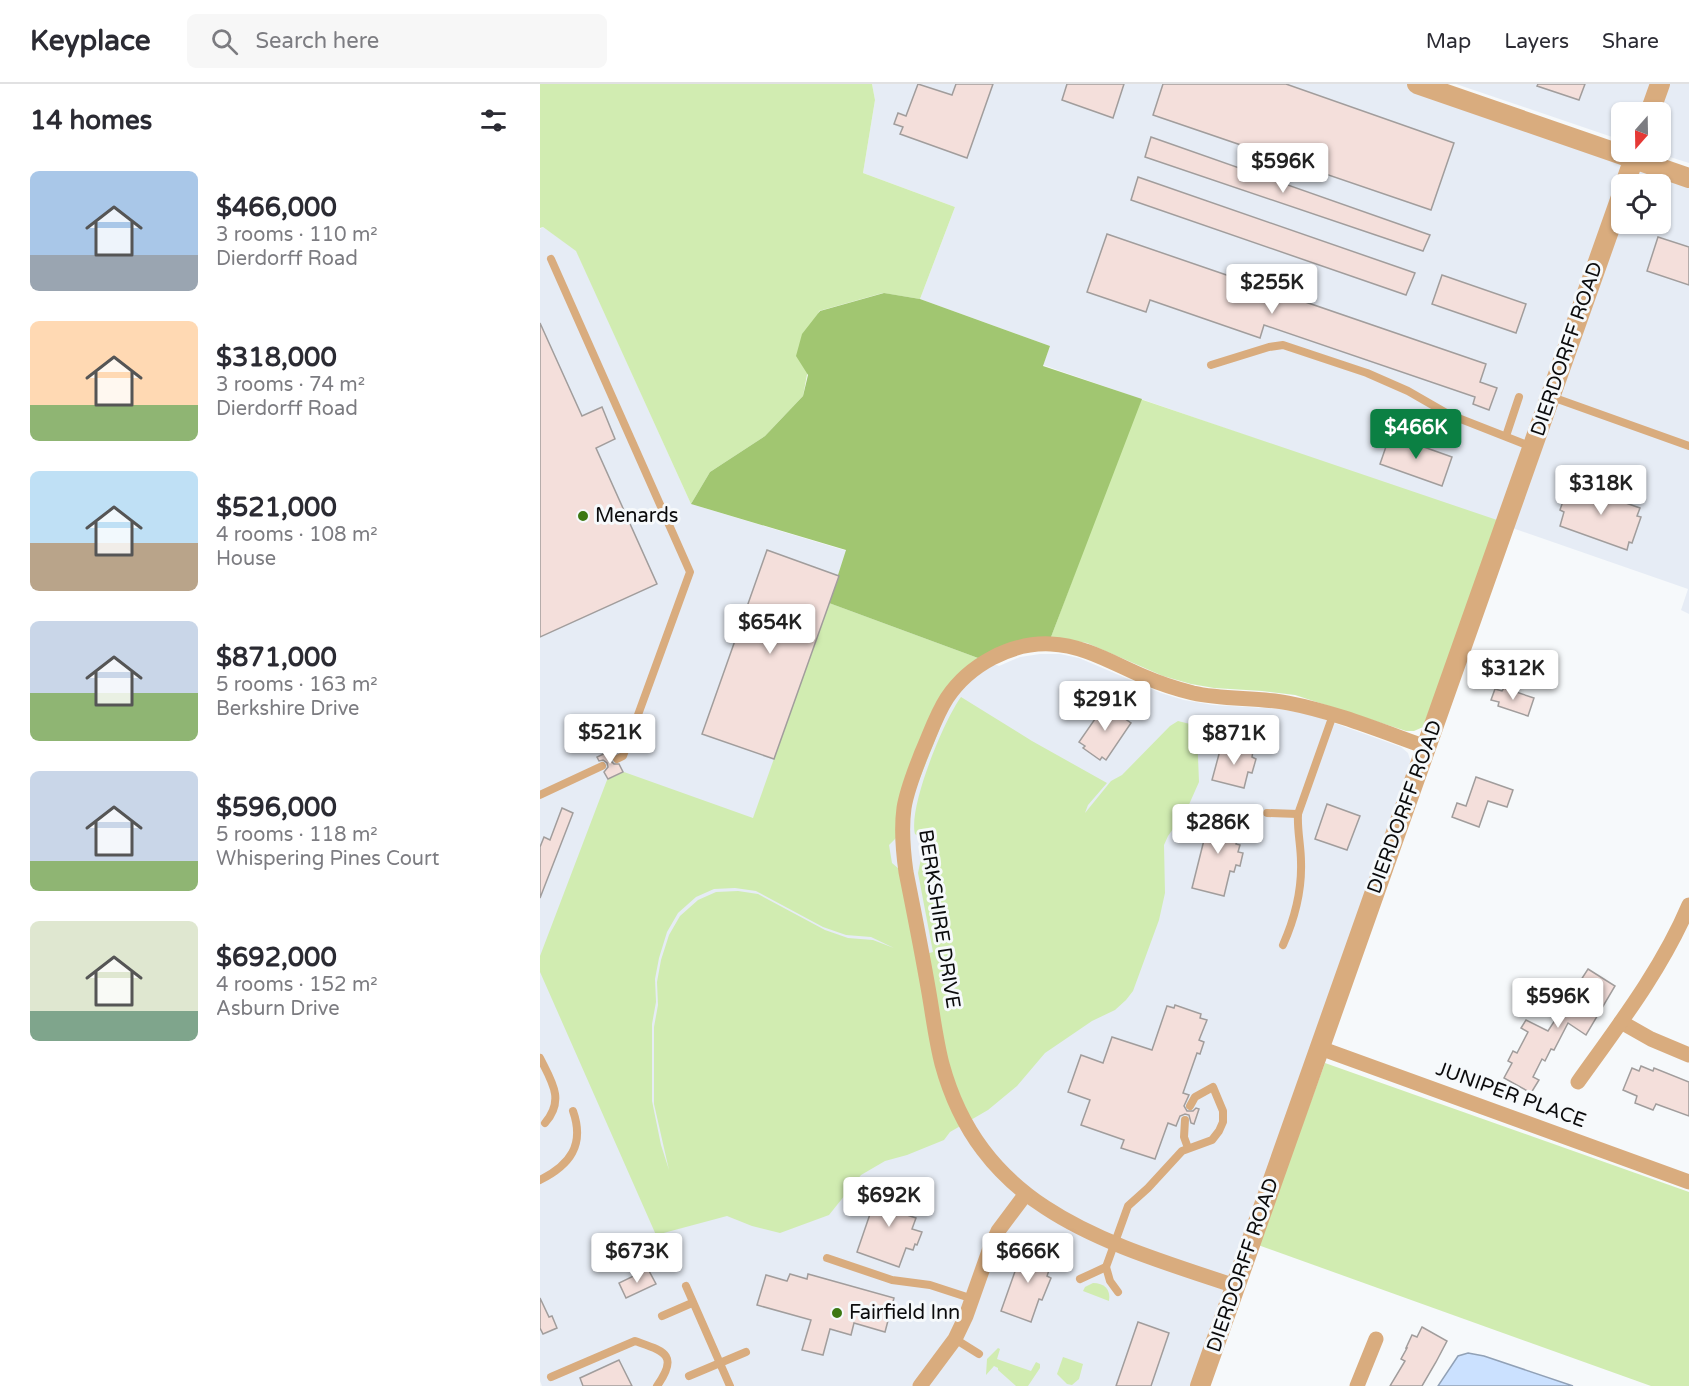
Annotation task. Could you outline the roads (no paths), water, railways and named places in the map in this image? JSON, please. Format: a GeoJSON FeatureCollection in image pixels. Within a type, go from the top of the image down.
{"type":"FeatureCollection","features":[{"type":"Feature","properties":{"kind":"street"},"geometry":{"type":"LineString","coordinates":[[1417,84],[1611,147]]}},
{"type":"Feature","properties":{"kind":"street"},"geometry":{"type":"LineString","coordinates":[[1654,102],[1660,84]]}},
{"type":"Feature","properties":{"kind":"street"},"geometry":{"type":"LineString","coordinates":[[1651,162],[1689,178]]}},
{"type":"Feature","properties":{"kind":"street","name":"DIERDORFF ROAD"},"geometry":{"type":"LineString","coordinates":[[1200,1386],[1611,225]]}},
{"type":"Feature","properties":{"kind":"street","name":"BERKSHIRE DRIVE"},"geometry":{"type":"LineString","coordinates":[[1235,1286],[1114,1245],[1060,1217],[1025,1195],[988,1158],[957,1107],[942,1063],[903,846],[904,807],[920,759],[935,720],[947,698],[966,675],[987,661],[1018,647],[1052,644],[1076,648],[1175,688],[1218,697],[1267,699],[1301,706],[1426,747]]}},
{"type":"Feature","properties":{"kind":"street"},"geometry":{"type":"LineString","coordinates":[[1578,1082],[1622,1022],[1660,963],[1689,905]]}},
{"type":"Feature","properties":{"kind":"street"},"geometry":{"type":"LineString","coordinates":[[1622,1022],[1651,1039],[1689,1055]]}},
{"type":"Feature","properties":{"kind":"street","name":"JUNIPER PLACE"},"geometry":{"type":"LineString","coordinates":[[1320,1048],[1689,1182]]}},
{"type":"Feature","properties":{"kind":"street"},"geometry":{"type":"LineString","coordinates":[[920,1386],[955,1339],[973,1299],[998,1231],[1025,1195]]}},
{"type":"Feature","properties":{"kind":"street"},"geometry":{"type":"LineString","coordinates":[[1357,1386],[1376,1339]]}},
{"type":"Feature","properties":{"kind":"lane"},"geometry":{"type":"LineString","coordinates":[[551,260],[690,572],[623,756],[617,759]]}},
{"type":"Feature","properties":{"kind":"lane"},"geometry":{"type":"LineString","coordinates":[[1211,365],[1269,346],[1283,345],[1367,373],[1408,391],[1448,414],[1533,447]]}},
{"type":"Feature","properties":{"kind":"lane"},"geometry":{"type":"LineString","coordinates":[[1506,436],[1519,397]]}},
{"type":"Feature","properties":{"kind":"lane"},"geometry":{"type":"LineString","coordinates":[[1551,397],[1689,446]]}},
{"type":"Feature","properties":{"kind":"lane"},"geometry":{"type":"LineString","coordinates":[[1283,945],[1300,897],[1301,862],[1297,830],[1298,814],[1333,715]]}},
{"type":"Feature","properties":{"kind":"lane"},"geometry":{"type":"LineString","coordinates":[[540,795],[602,766]]}},
{"type":"Feature","properties":{"kind":"lane"},"geometry":{"type":"LineString","coordinates":[[1267,813],[1298,814]]}},
{"type":"Feature","properties":{"kind":"lane"},"geometry":{"type":"LineString","coordinates":[[540,1058],[552,1083],[557,1101],[555,1108],[544,1123]]}},
{"type":"Feature","properties":{"kind":"lane"},"geometry":{"type":"LineString","coordinates":[[1118,1292],[1110,1281],[1106,1267],[1128,1206],[1182,1151],[1212,1140],[1219,1131],[1223,1111],[1213,1087],[1195,1097],[1190,1106]]}},
{"type":"Feature","properties":{"kind":"lane"},"geometry":{"type":"LineString","coordinates":[[540,1180],[556,1172],[566,1164],[571,1156],[577,1122],[573,1111]]}},
{"type":"Feature","properties":{"kind":"lane"},"geometry":{"type":"LineString","coordinates":[[1185,1120],[1184,1137],[1188,1148]]}},
{"type":"Feature","properties":{"kind":"lane"},"geometry":{"type":"LineString","coordinates":[[827,1258],[892,1280],[930,1285],[973,1299]]}},
{"type":"Feature","properties":{"kind":"lane"},"geometry":{"type":"LineString","coordinates":[[1080,1280],[1106,1267]]}},
{"type":"Feature","properties":{"kind":"lane"},"geometry":{"type":"LineString","coordinates":[[686,1286],[730,1386]]}},
{"type":"Feature","properties":{"kind":"lane"},"geometry":{"type":"LineString","coordinates":[[662,1316],[692,1303]]}},
{"type":"Feature","properties":{"kind":"lane"},"geometry":{"type":"LineString","coordinates":[[955,1339],[979,1354]]}},
{"type":"Feature","properties":{"kind":"lane"},"geometry":{"type":"LineString","coordinates":[[551,1377],[635,1341],[662,1350],[667,1358],[667,1368],[657,1386]]}},
{"type":"Feature","properties":{"kind":"lane"},"geometry":{"type":"LineString","coordinates":[[689,1376],[746,1352]]}},
{"type":"Feature","properties":{"kind":"water"},"geometry":{"type":"Polygon","coordinates":[[[1468,1353],[1484,1356],[1573,1386],[1438,1386],[1458,1356],[1468,1353]]]}},
{"type":"Feature","properties":{"kind":"place","name":"Menards"},"geometry":{"type":"Point","coordinates":[583,516]}},
{"type":"Feature","properties":{"kind":"place","name":"Fairfield Inn"},"geometry":{"type":"Point","coordinates":[837,1313]}}]}
